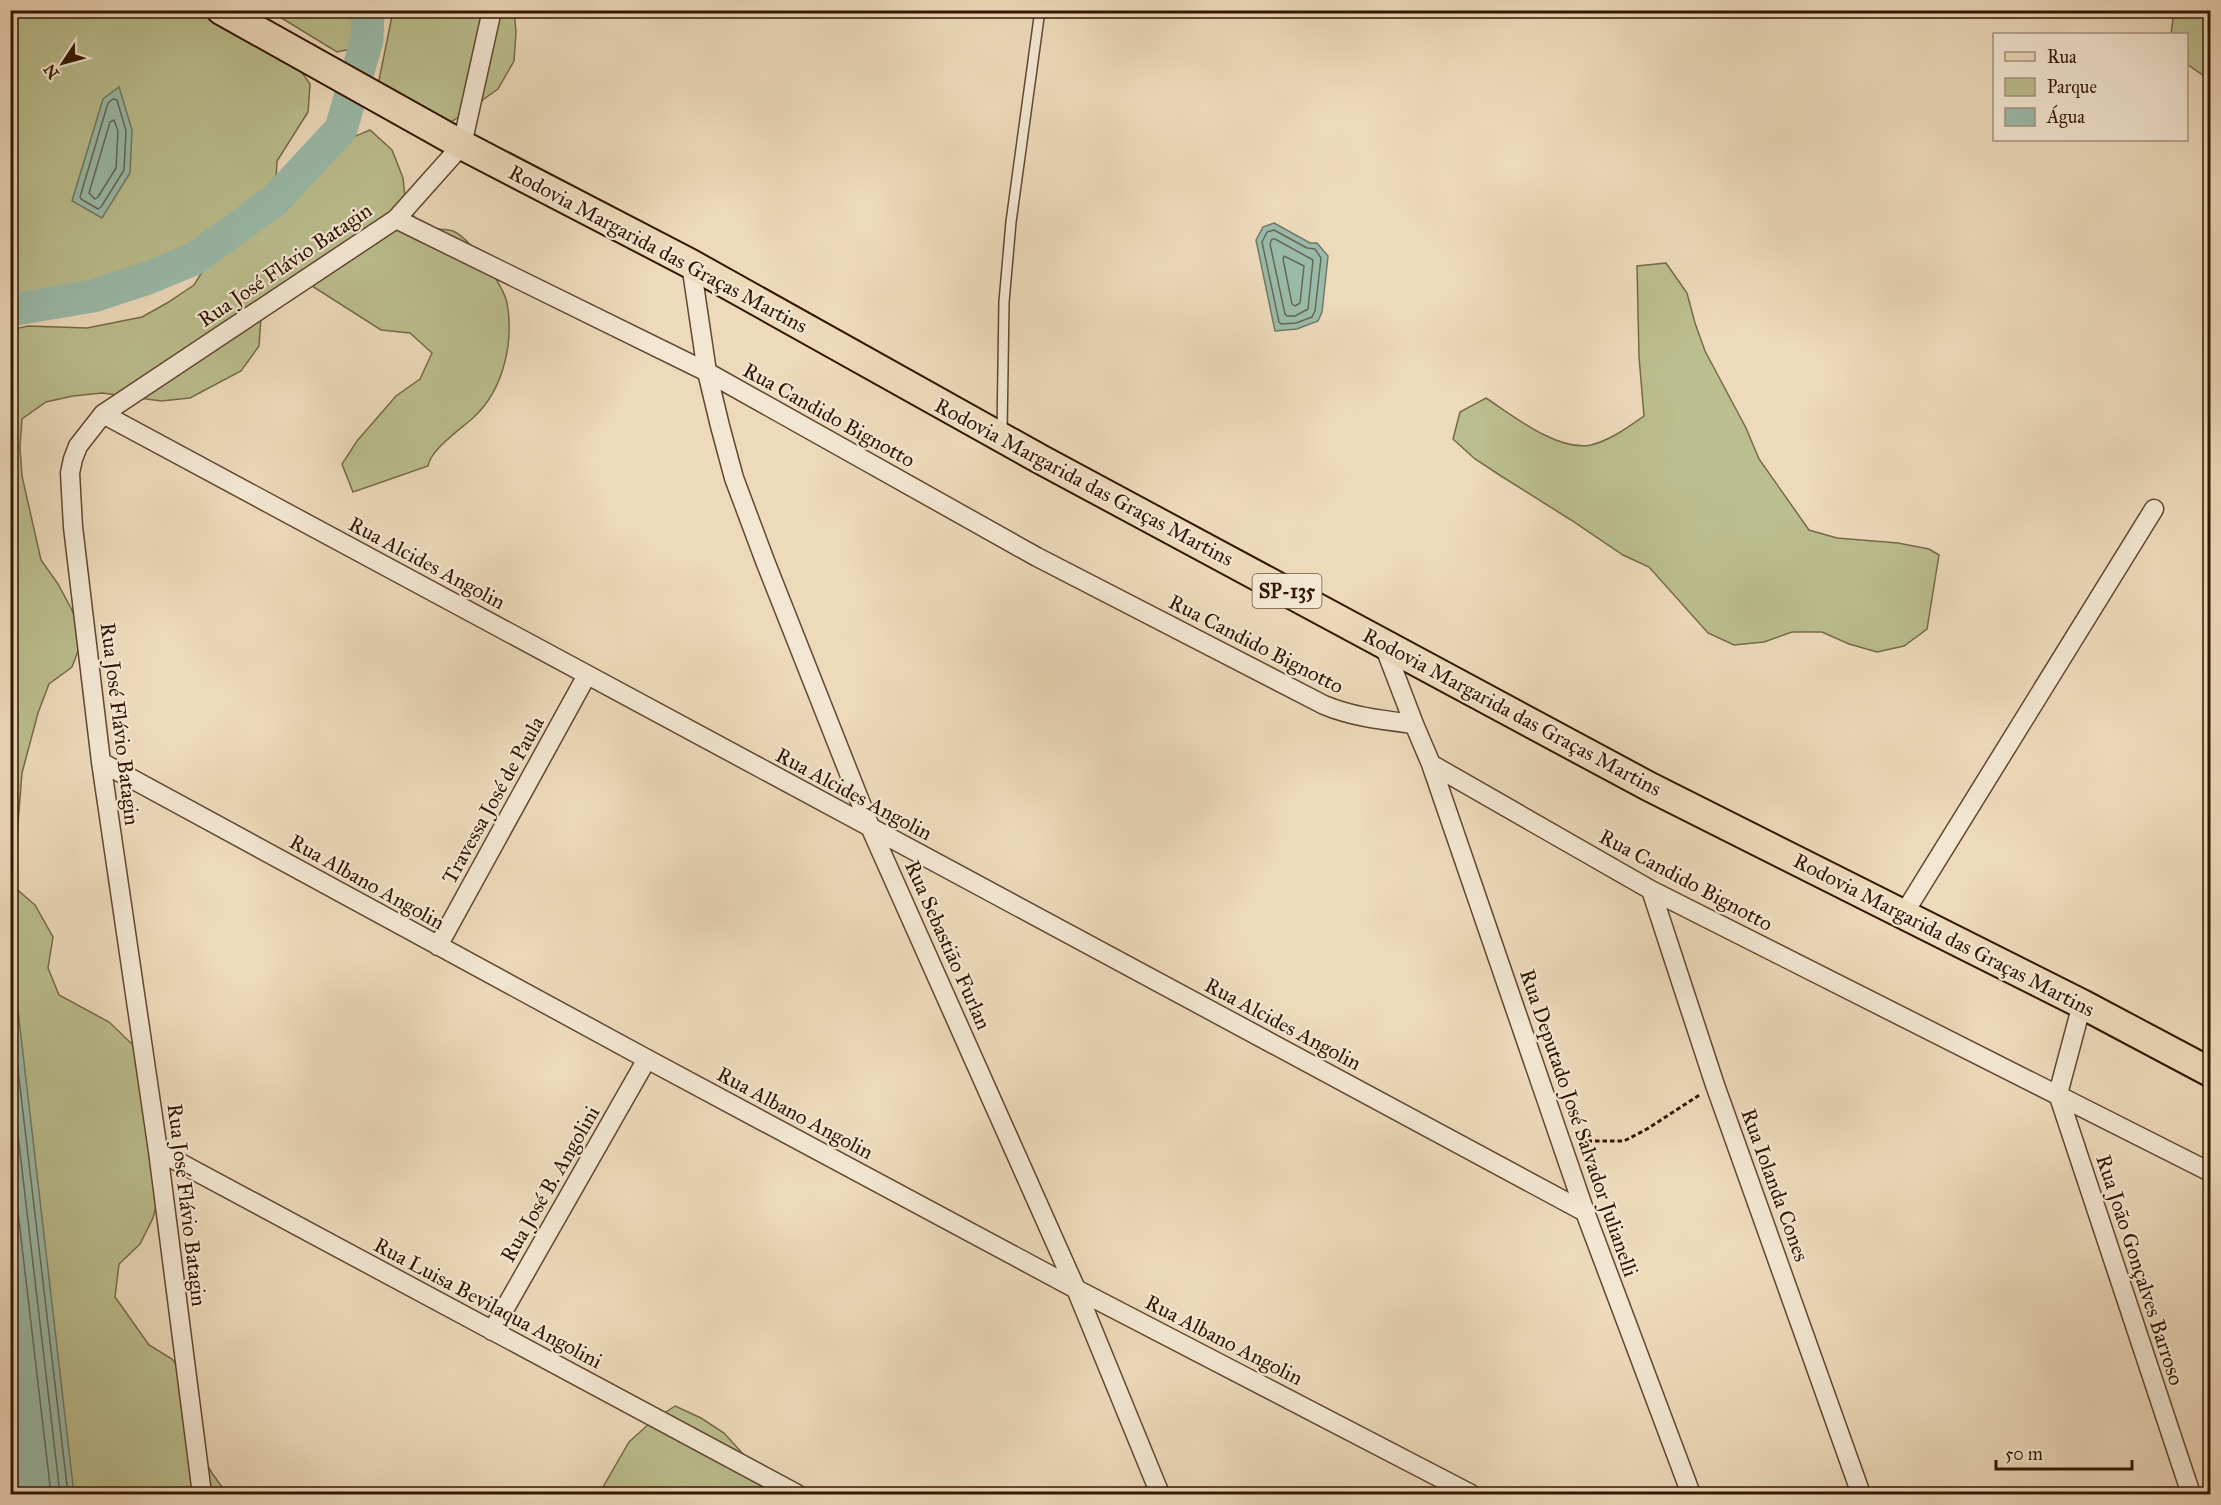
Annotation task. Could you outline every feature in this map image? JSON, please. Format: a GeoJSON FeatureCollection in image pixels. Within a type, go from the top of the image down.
{"type":"FeatureCollection","features":[{"type":"Feature","properties":{"kind":"main road","name":"Rodovia Margarida das Graças Martins"},"geometry":{"type":"LineString","coordinates":[[222,10],[323,69],[462,145],[691,264],[1002,438],[1648,786],[2082,1004],[2211,1072]]}},
{"type":"Feature","properties":{"kind":"street"},"geometry":{"type":"LineString","coordinates":[[462,145],[492,10]]}},
{"type":"Feature","properties":{"kind":"street","name":"Rua José Flávio Batagin"},"geometry":{"type":"LineString","coordinates":[[202,1494],[158,1151],[101,762],[73,527],[70,473],[78,446],[104,414],[396,219],[462,145]]}},
{"type":"Feature","properties":{"kind":"street","name":"Rua Candido Bignotto"},"geometry":{"type":"LineString","coordinates":[[396,219],[707,372],[1037,557],[1324,705],[1345,714],[1414,724]]}},
{"type":"Feature","properties":{"kind":"street","name":"Rua Sebastião Furlan"},"geometry":{"type":"LineString","coordinates":[[691,264],[707,372],[738,488],[872,829],[1076,1289],[1160,1494]]}},
{"type":"Feature","properties":{"kind":"street","name":"Rua Alcides Angolin"},"geometry":{"type":"LineString","coordinates":[[104,414],[1585,1212]]}},
{"type":"Feature","properties":{"kind":"street"},"geometry":{"type":"LineString","coordinates":[[1903,915],[2154,509]]}},
{"type":"Feature","properties":{"kind":"street"},"geometry":{"type":"LineString","coordinates":[[1383,643],[1431,764]]}},
{"type":"Feature","properties":{"kind":"street","name":"Travessa José de Paula"},"geometry":{"type":"LineString","coordinates":[[438,946],[587,675]]}},
{"type":"Feature","properties":{"kind":"street","name":"Rua Albano Angolin"},"geometry":{"type":"LineString","coordinates":[[101,762],[1076,1289],[1471,1494]]}},
{"type":"Feature","properties":{"kind":"street","name":"Rua Candido Bignotto"},"geometry":{"type":"LineString","coordinates":[[1431,764],[1651,890],[2211,1172]]}},
{"type":"Feature","properties":{"kind":"street","name":"Rua Deputado José Salvador Julianelli"},"geometry":{"type":"LineString","coordinates":[[1431,764],[1585,1212],[1690,1494]]}},
{"type":"Feature","properties":{"kind":"street","name":"Rua Iolanda Cones"},"geometry":{"type":"LineString","coordinates":[[1651,890],[1715,1085],[1861,1494]]}},
{"type":"Feature","properties":{"kind":"street"},"geometry":{"type":"LineString","coordinates":[[2058,1094],[2082,1004]]}},
{"type":"Feature","properties":{"kind":"street","name":"Rua José B. Angolini"},"geometry":{"type":"LineString","coordinates":[[492,1330],[647,1059]]}},
{"type":"Feature","properties":{"kind":"street","name":"Rua João Gonçalves Barroso"},"geometry":{"type":"LineString","coordinates":[[2058,1094],[2191,1494]]}},
{"type":"Feature","properties":{"kind":"street","name":"Rua Luisa Bevilaqua Angolini"},"geometry":{"type":"LineString","coordinates":[[158,1151],[796,1494]]}},
{"type":"Feature","properties":{"kind":"lane"},"geometry":{"type":"LineString","coordinates":[[1002,438],[1004,302],[1011,222],[1040,10]]}},
{"type":"Feature","properties":{"kind":"path"},"geometry":{"type":"LineString","coordinates":[[1560,1141],[1624,1140],[1647,1129],[1715,1085]]}},
{"type":"Feature","properties":{"kind":"green space"},"geometry":{"type":"Polygon","coordinates":[[[11,11],[209,11],[291,57],[310,84],[308,112],[277,161],[275,196],[329,150],[370,130],[392,150],[403,178],[406,207],[425,229],[450,230],[463,238],[490,270],[507,303],[508,348],[499,379],[484,406],[440,446],[428,466],[353,492],[342,464],[357,441],[396,396],[420,379],[432,353],[410,333],[381,330],[309,284],[261,317],[259,346],[241,371],[190,398],[161,401],[102,393],[73,396],[46,402],[22,419],[20,447],[22,476],[41,560],[58,584],[72,610],[83,638],[72,667],[49,684],[38,713],[22,773],[13,886],[35,905],[53,937],[48,968],[59,995],[109,1022],[133,1045],[160,1190],[153,1218],[140,1244],[119,1264],[115,1297],[149,1345],[172,1359],[194,1384],[196,1444],[227,1494],[62,1494],[10,1166],[10,330],[28,326],[87,328],[142,317],[194,285],[209,261],[230,242],[250,218],[194,259],[148,278],[93,296],[11,310],[11,11]]]}},
{"type":"Feature","properties":{"kind":"green space"},"geometry":{"type":"Polygon","coordinates":[[[270,11],[370,11],[376,20],[364,46],[337,52],[270,11]]]}},
{"type":"Feature","properties":{"kind":"green space"},"geometry":{"type":"Polygon","coordinates":[[[393,11],[514,11],[516,32],[514,61],[498,89],[430,137],[378,85],[393,11]]]}},
{"type":"Feature","properties":{"kind":"green space"},"geometry":{"type":"Polygon","coordinates":[[[2171,11],[2210,11],[2210,80],[2188,65],[2188,33],[2171,33],[2173,19],[2171,11]]]}},
{"type":"Feature","properties":{"kind":"green space"},"geometry":{"type":"Polygon","coordinates":[[[1666,263],[1687,293],[1705,351],[1746,428],[1759,459],[1809,530],[1837,538],[1898,543],[1929,549],[1939,555],[1927,629],[1904,646],[1877,652],[1849,644],[1822,632],[1792,632],[1764,642],[1734,645],[1708,633],[1649,567],[1623,555],[1501,476],[1475,459],[1453,439],[1460,412],[1486,398],[1550,438],[1578,446],[1591,445],[1605,440],[1644,416],[1639,357],[1637,266],[1666,263]]]}},
{"type":"Feature","properties":{"kind":"green space"},"geometry":{"type":"Polygon","coordinates":[[[675,1406],[701,1418],[724,1433],[744,1455],[797,1494],[599,1494],[629,1442],[651,1422],[675,1406]]]}},
{"type":"Feature","properties":{"kind":"water"},"geometry":{"type":"Polygon","coordinates":[[[119,87],[132,130],[130,173],[102,218],[72,201],[103,99],[119,87]]]}},
{"type":"Feature","properties":{"kind":"water"},"geometry":{"type":"Polygon","coordinates":[[[1274,223],[1310,243],[1317,243],[1328,256],[1322,312],[1318,321],[1297,329],[1275,331],[1256,240],[1263,227],[1274,223]]]}},
{"type":"Feature","properties":{"kind":"water"},"geometry":{"type":"Polygon","coordinates":[[[11,950],[74,1494],[11,1494],[11,950]]]}},
{"type":"Feature","properties":{"kind":"waterway"},"geometry":{"type":"LineString","coordinates":[[10,310],[93,296],[148,278],[194,259],[275,200],[341,129],[367,40],[368,10]]}}]}
